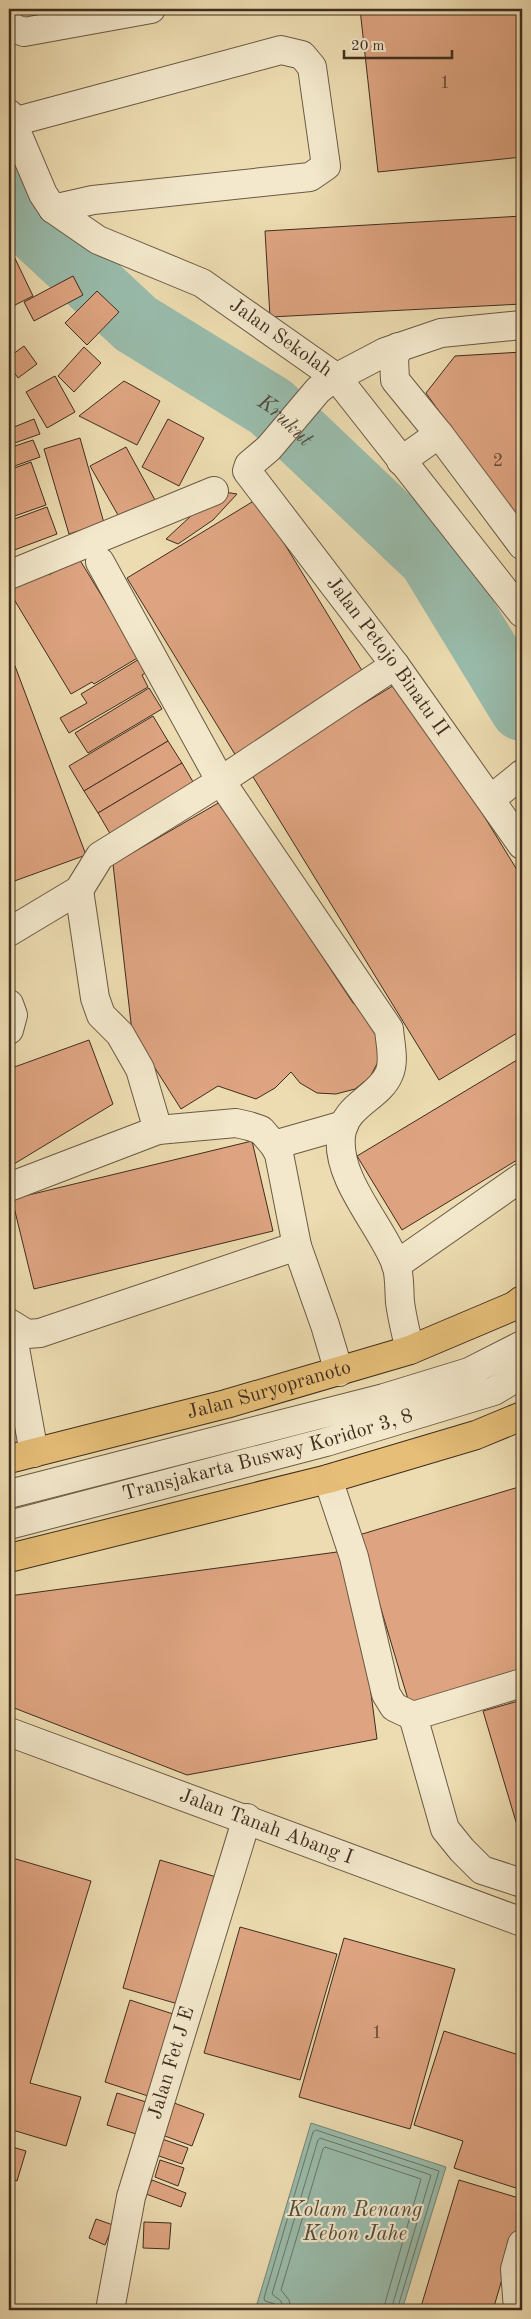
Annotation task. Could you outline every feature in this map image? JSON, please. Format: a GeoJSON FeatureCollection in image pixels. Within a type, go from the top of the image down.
{"type":"FeatureCollection","features":[{"type":"Feature","properties":{"kind":"main road","name":"Jalan Suryopranoto"},"geometry":{"type":"LineString","coordinates":[[21,1456],[226,1404],[410,1350],[514,1306],[522,1300]]}},
{"type":"Feature","properties":{"kind":"main road"},"geometry":{"type":"LineString","coordinates":[[9,1558],[328,1479],[476,1435],[522,1416]]}},
{"type":"Feature","properties":{"kind":"street"},"geometry":{"type":"LineString","coordinates":[[9,24],[13,28],[24,32],[151,9]]}},
{"type":"Feature","properties":{"kind":"street"},"geometry":{"type":"LineString","coordinates":[[11,118],[281,50],[302,55],[312,66],[326,166],[310,177],[93,200],[53,209]]}},
{"type":"Feature","properties":{"kind":"street","name":"Jalan Sekolah"},"geometry":{"type":"LineString","coordinates":[[11,118],[43,194],[53,209],[98,240],[202,283],[328,384],[401,461],[522,613]]}},
{"type":"Feature","properties":{"kind":"street"},"geometry":{"type":"LineString","coordinates":[[328,384],[385,352],[442,332],[522,325]]}},
{"type":"Feature","properties":{"kind":"street"},"geometry":{"type":"LineString","coordinates":[[398,347],[394,359],[395,380],[439,434],[522,545]]}},
{"type":"Feature","properties":{"kind":"street","name":"Jalan Petojo Binatu II"},"geometry":{"type":"LineString","coordinates":[[328,384],[266,451],[249,465],[247,471],[496,795],[522,845]]}},
{"type":"Feature","properties":{"kind":"street"},"geometry":{"type":"LineString","coordinates":[[401,461],[439,434]]}},
{"type":"Feature","properties":{"kind":"street"},"geometry":{"type":"LineString","coordinates":[[9,575],[214,491]]}},
{"type":"Feature","properties":{"kind":"street"},"geometry":{"type":"LineString","coordinates":[[100,562],[220,780],[389,1029],[392,1058],[389,1074],[383,1083],[353,1110],[344,1125],[341,1135],[341,1155],[353,1186],[396,1265],[400,1304],[410,1350]]}},
{"type":"Feature","properties":{"kind":"street"},"geometry":{"type":"LineString","coordinates":[[9,932],[79,890],[100,856],[395,665]]}},
{"type":"Feature","properties":{"kind":"street"},"geometry":{"type":"LineString","coordinates":[[496,795],[522,774]]}},
{"type":"Feature","properties":{"kind":"street"},"geometry":{"type":"LineString","coordinates":[[79,890],[95,998],[101,1015],[120,1034],[140,1069],[158,1130]]}},
{"type":"Feature","properties":{"kind":"street"},"geometry":{"type":"LineString","coordinates":[[9,1004],[13,1015],[9,1030]]}},
{"type":"Feature","properties":{"kind":"street"},"geometry":{"type":"LineString","coordinates":[[9,1187],[158,1130],[236,1123],[261,1130],[279,1154],[297,1246],[325,1325],[338,1372]]}},
{"type":"Feature","properties":{"kind":"street"},"geometry":{"type":"LineString","coordinates":[[274,1145],[344,1125]]}},
{"type":"Feature","properties":{"kind":"street"},"geometry":{"type":"LineString","coordinates":[[396,1265],[522,1177]]}},
{"type":"Feature","properties":{"kind":"street"},"geometry":{"type":"LineString","coordinates":[[10,1325],[27,1334],[40,1333],[297,1246]]}},
{"type":"Feature","properties":{"kind":"street"},"geometry":{"type":"LineString","coordinates":[[10,1325],[21,1456]]}},
{"type":"Feature","properties":{"kind":"street","name":"Transjakarta Busway Koridor 3, 8"},"geometry":{"type":"LineString","coordinates":[[9,1494],[384,1398],[469,1372],[522,1344]]}},
{"type":"Feature","properties":{"kind":"street","name":"Transjakarta Busway Koridor 3, 8"},"geometry":{"type":"LineString","coordinates":[[9,1525],[326,1442],[494,1390],[522,1374]]}},
{"type":"Feature","properties":{"kind":"street"},"geometry":{"type":"LineString","coordinates":[[328,1479],[354,1557],[386,1694],[394,1707],[413,1716],[522,1683]]}},
{"type":"Feature","properties":{"kind":"street"},"geometry":{"type":"LineString","coordinates":[[413,1716],[445,1829],[482,1870],[522,1883]]}},
{"type":"Feature","properties":{"kind":"street","name":"Jalan Tanah Abang I"},"geometry":{"type":"LineString","coordinates":[[9,1732],[247,1818],[522,1922]]}},
{"type":"Feature","properties":{"kind":"street","name":"Jalan Fet J E"},"geometry":{"type":"LineString","coordinates":[[110,2310],[131,2197],[247,1818]]}},
{"type":"Feature","properties":{"kind":"street"},"geometry":{"type":"LineString","coordinates":[[518,2310],[515,2269],[522,2244]]}},
{"type":"Feature","properties":{"kind":"water","name":"Kolam Renang Kebon Jahe"},"geometry":{"type":"Polygon","coordinates":[[[311,2123],[446,2167],[402,2310],[280,2310],[257,2304],[311,2123]]]}},
{"type":"Feature","properties":{"kind":"building"},"geometry":{"type":"Polygon","coordinates":[[[21,9],[45,9],[22,13],[21,9]]]}},
{"type":"Feature","properties":{"kind":"building"},"geometry":{"type":"Polygon","coordinates":[[[360,9],[522,9],[522,157],[378,172],[360,9]]]}},
{"type":"Feature","properties":{"kind":"building"},"geometry":{"type":"Polygon","coordinates":[[[522,216],[522,304],[270,317],[265,231],[522,216]]]}},
{"type":"Feature","properties":{"kind":"building"},"geometry":{"type":"Polygon","coordinates":[[[9,246],[33,296],[9,308],[9,246]]]}},
{"type":"Feature","properties":{"kind":"building"},"geometry":{"type":"Polygon","coordinates":[[[73,276],[83,295],[34,321],[24,302],[73,276]]]}},
{"type":"Feature","properties":{"kind":"building"},"geometry":{"type":"Polygon","coordinates":[[[97,291],[119,312],[87,345],[65,323],[97,291]]]}},
{"type":"Feature","properties":{"kind":"building"},"geometry":{"type":"Polygon","coordinates":[[[24,346],[37,364],[18,378],[9,365],[9,357],[24,346]]]}},
{"type":"Feature","properties":{"kind":"building"},"geometry":{"type":"Polygon","coordinates":[[[84,347],[101,363],[74,392],[58,376],[84,347]]]}},
{"type":"Feature","properties":{"kind":"building"},"geometry":{"type":"Polygon","coordinates":[[[522,352],[522,529],[426,393],[455,356],[522,352]]]}},
{"type":"Feature","properties":{"kind":"building"},"geometry":{"type":"Polygon","coordinates":[[[55,376],[75,412],[47,428],[26,392],[55,376]]]}},
{"type":"Feature","properties":{"kind":"building"},"geometry":{"type":"Polygon","coordinates":[[[124,381],[160,401],[137,445],[79,416],[124,381]]]}},
{"type":"Feature","properties":{"kind":"building"},"geometry":{"type":"Polygon","coordinates":[[[34,419],[40,434],[9,445],[9,429],[34,419]]]}},
{"type":"Feature","properties":{"kind":"building"},"geometry":{"type":"Polygon","coordinates":[[[168,419],[204,438],[179,486],[142,467],[168,419]]]}},
{"type":"Feature","properties":{"kind":"building"},"geometry":{"type":"Polygon","coordinates":[[[80,438],[104,523],[69,534],[44,449],[80,438]]]}},
{"type":"Feature","properties":{"kind":"building"},"geometry":{"type":"Polygon","coordinates":[[[33,440],[40,457],[9,468],[9,448],[33,440]]]}},
{"type":"Feature","properties":{"kind":"building"},"geometry":{"type":"Polygon","coordinates":[[[126,447],[155,500],[118,515],[90,466],[126,447]]]}},
{"type":"Feature","properties":{"kind":"building"},"geometry":{"type":"Polygon","coordinates":[[[31,462],[46,505],[9,518],[9,470],[31,462]]]}},
{"type":"Feature","properties":{"kind":"building"},"geometry":{"type":"Polygon","coordinates":[[[218,491],[237,494],[213,520],[178,544],[166,539],[218,491]]]}},
{"type":"Feature","properties":{"kind":"building"},"geometry":{"type":"Polygon","coordinates":[[[257,499],[366,677],[236,756],[127,578],[257,499]]]}},
{"type":"Feature","properties":{"kind":"building"},"geometry":{"type":"Polygon","coordinates":[[[47,507],[57,534],[9,552],[9,521],[47,507]]]}},
{"type":"Feature","properties":{"kind":"building"},"geometry":{"type":"Polygon","coordinates":[[[78,557],[139,657],[94,684],[92,682],[71,694],[9,591],[9,583],[42,562],[49,575],[78,557]]]}},
{"type":"Feature","properties":{"kind":"building"},"geometry":{"type":"Polygon","coordinates":[[[9,650],[86,855],[9,883],[9,650]]]}},
{"type":"Feature","properties":{"kind":"building"},"geometry":{"type":"Polygon","coordinates":[[[141,658],[149,671],[142,675],[148,687],[69,733],[60,718],[87,703],[81,694],[141,658]]]}},
{"type":"Feature","properties":{"kind":"building"},"geometry":{"type":"Polygon","coordinates":[[[401,681],[522,878],[522,1030],[439,1080],[250,772],[401,681]]]}},
{"type":"Feature","properties":{"kind":"building"},"geometry":{"type":"Polygon","coordinates":[[[149,688],[162,709],[88,753],[75,733],[149,688]]]}},
{"type":"Feature","properties":{"kind":"building"},"geometry":{"type":"Polygon","coordinates":[[[153,716],[168,741],[84,791],[69,766],[153,716]]]}},
{"type":"Feature","properties":{"kind":"building"},"geometry":{"type":"Polygon","coordinates":[[[168,741],[182,763],[98,813],[84,791],[168,741]]]}},
{"type":"Feature","properties":{"kind":"building"},"geometry":{"type":"Polygon","coordinates":[[[182,763],[199,792],[115,842],[98,813],[182,763]]]}},
{"type":"Feature","properties":{"kind":"building"},"geometry":{"type":"Polygon","coordinates":[[[220,802],[353,1003],[363,1008],[381,1041],[379,1060],[370,1077],[355,1089],[336,1094],[317,1093],[300,1083],[291,1072],[275,1088],[256,1099],[218,1086],[181,1109],[132,1032],[113,864],[220,802]]]}},
{"type":"Feature","properties":{"kind":"building"},"geometry":{"type":"Polygon","coordinates":[[[89,1040],[113,1104],[9,1167],[9,1069],[89,1040]]]}},
{"type":"Feature","properties":{"kind":"building"},"geometry":{"type":"Polygon","coordinates":[[[522,1057],[522,1157],[402,1230],[357,1156],[522,1057]]]}},
{"type":"Feature","properties":{"kind":"building"},"geometry":{"type":"Polygon","coordinates":[[[252,1141],[273,1231],[34,1289],[12,1199],[252,1141]]]}},
{"type":"Feature","properties":{"kind":"building"},"geometry":{"type":"Polygon","coordinates":[[[522,1486],[522,1672],[410,1706],[359,1535],[522,1486]]]}},
{"type":"Feature","properties":{"kind":"building"},"geometry":{"type":"Polygon","coordinates":[[[352,1550],[377,1739],[187,1775],[9,1706],[9,1596],[352,1550]]]}},
{"type":"Feature","properties":{"kind":"building"},"geometry":{"type":"Polygon","coordinates":[[[522,1700],[522,1842],[483,1711],[522,1700]]]}},
{"type":"Feature","properties":{"kind":"building"},"geometry":{"type":"Polygon","coordinates":[[[9,1857],[91,1881],[30,2083],[81,2097],[66,2146],[9,2129],[9,1857]]]}},
{"type":"Feature","properties":{"kind":"building"},"geometry":{"type":"Polygon","coordinates":[[[160,1860],[223,1879],[185,2006],[123,1988],[160,1860]]]}},
{"type":"Feature","properties":{"kind":"building"},"geometry":{"type":"Polygon","coordinates":[[[240,1927],[337,1954],[300,2080],[204,2053],[240,1927]]]}},
{"type":"Feature","properties":{"kind":"building"},"geometry":{"type":"Polygon","coordinates":[[[344,1938],[455,1969],[410,2129],[299,2097],[344,1938]]]}},
{"type":"Feature","properties":{"kind":"building"},"geometry":{"type":"Polygon","coordinates":[[[130,2000],[173,2014],[148,2096],[105,2082],[130,2000]]]}},
{"type":"Feature","properties":{"kind":"building"},"geometry":{"type":"Polygon","coordinates":[[[444,2031],[522,2056],[522,2190],[454,2168],[463,2141],[414,2125],[444,2031]]]}},
{"type":"Feature","properties":{"kind":"building"},"geometry":{"type":"Polygon","coordinates":[[[117,2093],[156,2105],[146,2137],[107,2125],[117,2093]]]}},
{"type":"Feature","properties":{"kind":"building"},"geometry":{"type":"Polygon","coordinates":[[[166,2100],[204,2114],[192,2146],[154,2132],[166,2100]]]}},
{"type":"Feature","properties":{"kind":"building"},"geometry":{"type":"Polygon","coordinates":[[[162,2139],[188,2148],[182,2164],[156,2155],[162,2139]]]}},
{"type":"Feature","properties":{"kind":"building"},"geometry":{"type":"Polygon","coordinates":[[[9,2146],[26,2151],[17,2181],[9,2178],[9,2146]]]}},
{"type":"Feature","properties":{"kind":"building"},"geometry":{"type":"Polygon","coordinates":[[[160,2160],[184,2168],[178,2186],[155,2177],[160,2160]]]}},
{"type":"Feature","properties":{"kind":"building"},"geometry":{"type":"Polygon","coordinates":[[[152,2180],[186,2193],[181,2207],[146,2194],[152,2180]]]}},
{"type":"Feature","properties":{"kind":"building"},"geometry":{"type":"Polygon","coordinates":[[[459,2180],[522,2199],[522,2211],[493,2310],[420,2310],[459,2180]]]}},
{"type":"Feature","properties":{"kind":"building"},"geometry":{"type":"Polygon","coordinates":[[[96,2219],[113,2225],[105,2245],[89,2238],[96,2219]]]}},
{"type":"Feature","properties":{"kind":"building"},"geometry":{"type":"Polygon","coordinates":[[[144,2222],[171,2223],[169,2249],[143,2248],[144,2222]]]}},
{"type":"Feature","properties":{"kind":"waterway","name":"Krukut"},"geometry":{"type":"LineString","coordinates":[[9,174],[32,227],[136,324],[271,407],[430,558],[522,709]]}}]}
